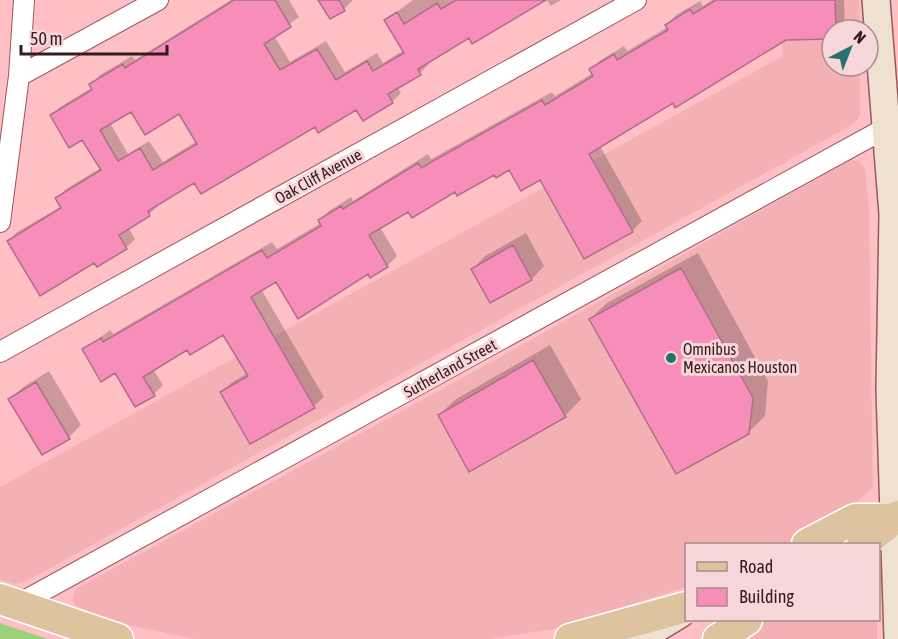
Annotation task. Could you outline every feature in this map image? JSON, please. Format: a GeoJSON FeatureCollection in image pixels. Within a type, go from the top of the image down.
{"type":"FeatureCollection","features":[{"type":"Feature","properties":{"kind":"main road"},"geometry":{"type":"LineString","coordinates":[[876,0],[892,214],[890,390],[898,638]]}},
{"type":"Feature","properties":{"kind":"main road"},"geometry":{"type":"LineString","coordinates":[[809,543],[855,519],[895,517]]}},
{"type":"Feature","properties":{"kind":"main road"},"geometry":{"type":"LineString","coordinates":[[863,543],[895,517]]}},
{"type":"Feature","properties":{"kind":"main road"},"geometry":{"type":"LineString","coordinates":[[8,603],[119,638]]}},
{"type":"Feature","properties":{"kind":"main road"},"geometry":{"type":"LineString","coordinates":[[570,639],[685,610]]}},
{"type":"Feature","properties":{"kind":"main road"},"geometry":{"type":"LineString","coordinates":[[639,639],[685,610]]}},
{"type":"Feature","properties":{"kind":"main road"},"geometry":{"type":"LineString","coordinates":[[718,639],[745,621]]}},
{"type":"Feature","properties":{"kind":"street"},"geometry":{"type":"LineString","coordinates":[[0,222],[19,76],[24,0]]}},
{"type":"Feature","properties":{"kind":"street"},"geometry":{"type":"LineString","coordinates":[[19,76],[158,0]]}},
{"type":"Feature","properties":{"kind":"street","name":"Oak Cliff Avenue"},"geometry":{"type":"LineString","coordinates":[[0,352],[636,0]]}},
{"type":"Feature","properties":{"kind":"street","name":"Sutherland Street"},"geometry":{"type":"LineString","coordinates":[[8,603],[884,129]]}},
{"type":"Feature","properties":{"kind":"shaded area"},"geometry":{"type":"Polygon","coordinates":[[[780,0],[859,0],[860,18],[820,18],[820,78],[860,78],[860,116],[852,125],[25,582],[13,584],[0,579],[0,487],[783,56],[780,0]]]}},
{"type":"Feature","properties":{"kind":"shaded area"},"geometry":{"type":"Polygon","coordinates":[[[851,160],[860,161],[865,170],[869,207],[873,487],[857,502],[794,540],[786,543],[685,543],[685,587],[553,629],[491,639],[194,639],[114,622],[76,606],[72,600],[76,589],[513,350],[851,160]]]}},
{"type":"Feature","properties":{"kind":"shaded area"},"geometry":{"type":"Polygon","coordinates":[[[756,621],[877,621],[877,639],[726,639],[756,621]]]}},
{"type":"Feature","properties":{"kind":"green space"},"geometry":{"type":"Polygon","coordinates":[[[0,623],[48,639],[0,639],[0,623]]]}},
{"type":"Feature","properties":{"kind":"building"},"geometry":{"type":"Polygon","coordinates":[[[234,0],[275,0],[291,27],[264,44],[280,70],[317,49],[336,80],[367,61],[373,71],[404,53],[384,20],[397,12],[404,24],[437,3],[441,9],[456,0],[546,0],[472,44],[469,38],[418,69],[421,75],[388,94],[393,103],[363,121],[356,110],[318,133],[315,127],[201,194],[194,183],[148,211],[150,216],[119,235],[127,249],[97,267],[94,263],[40,296],[7,241],[61,208],[55,198],[101,170],[82,140],[69,148],[50,115],[92,90],[89,84],[123,64],[125,68],[234,0]],[[131,112],[100,130],[118,161],[140,148],[153,170],[197,144],[179,114],[145,135],[131,112]]]}},
{"type":"Feature","properties":{"kind":"building"},"geometry":{"type":"Polygon","coordinates":[[[318,0],[339,0],[345,11],[330,19],[318,0]]]}},
{"type":"Feature","properties":{"kind":"building"},"geometry":{"type":"Polygon","coordinates":[[[716,0],[835,0],[836,18],[820,18],[820,39],[786,40],[675,108],[673,103],[589,154],[633,232],[584,259],[540,180],[521,191],[509,170],[496,178],[494,175],[457,196],[455,192],[412,218],[408,212],[369,235],[388,267],[370,278],[368,274],[298,319],[276,282],[251,297],[315,408],[250,444],[220,392],[248,376],[223,335],[190,355],[187,350],[143,377],[155,396],[135,407],[115,373],[101,382],[82,349],[101,338],[103,342],[262,250],[267,258],[321,226],[318,220],[341,206],[343,209],[418,163],[421,168],[542,100],[545,105],[593,76],[589,69],[614,54],[617,60],[668,30],[665,25],[690,9],[693,14],[716,0]]]}},
{"type":"Feature","properties":{"kind":"building"},"geometry":{"type":"Polygon","coordinates":[[[513,245],[532,280],[490,303],[471,269],[513,245]]]}},
{"type":"Feature","properties":{"kind":"building","name":"Omnibus Mexicanos Houston"},"geometry":{"type":"Polygon","coordinates":[[[681,268],[753,398],[749,434],[676,474],[589,319],[681,268]]]}},
{"type":"Feature","properties":{"kind":"building"},"geometry":{"type":"Polygon","coordinates":[[[533,360],[566,417],[469,472],[438,415],[533,360]]]}},
{"type":"Feature","properties":{"kind":"building"},"geometry":{"type":"Polygon","coordinates":[[[36,382],[70,439],[42,455],[8,399],[36,382]]]}},
{"type":"Feature","properties":{"kind":"place","name":"Omnibus Mexicanos Houston"},"geometry":{"type":"Point","coordinates":[671,358]}}]}
